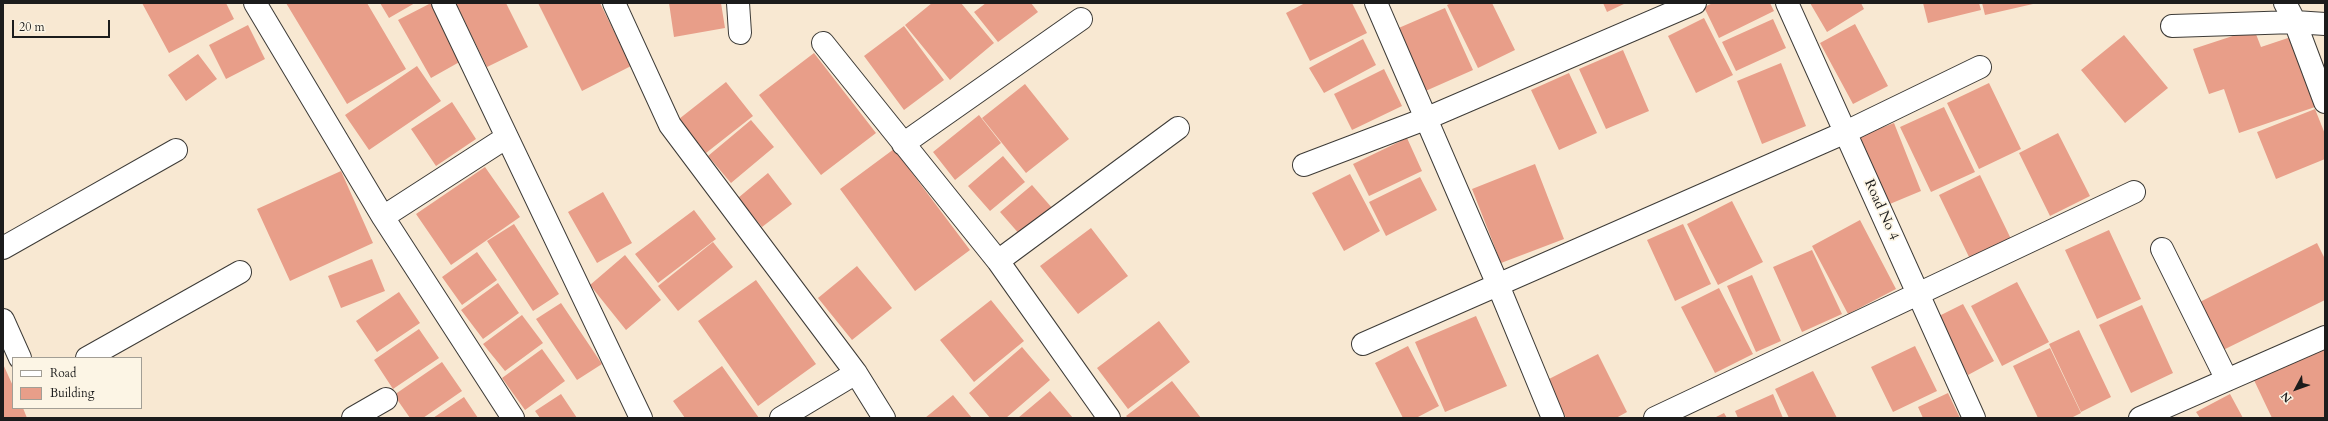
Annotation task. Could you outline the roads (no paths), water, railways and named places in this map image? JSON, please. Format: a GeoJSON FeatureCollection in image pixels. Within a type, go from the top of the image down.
{"type":"FeatureCollection","features":[{"type":"Feature","properties":{"kind":"street"},"geometry":{"type":"LineString","coordinates":[[254,3],[383,217],[513,418]]}},
{"type":"Feature","properties":{"kind":"street"},"geometry":{"type":"LineString","coordinates":[[443,3],[641,418]]}},
{"type":"Feature","properties":{"kind":"street"},"geometry":{"type":"LineString","coordinates":[[614,3],[670,125],[856,373],[884,418]]}},
{"type":"Feature","properties":{"kind":"street"},"geometry":{"type":"LineString","coordinates":[[738,3],[740,33]]}},
{"type":"Feature","properties":{"kind":"street"},"geometry":{"type":"LineString","coordinates":[[1376,3],[1498,285],[1553,418]]}},
{"type":"Feature","properties":{"kind":"street"},"geometry":{"type":"LineString","coordinates":[[1304,165],[1425,119],[1695,3]]}},
{"type":"Feature","properties":{"kind":"street","name":"Road No 4"},"geometry":{"type":"LineString","coordinates":[[1787,3],[1974,418]]}},
{"type":"Feature","properties":{"kind":"street"},"geometry":{"type":"LineString","coordinates":[[2285,3],[2295,22],[2325,102]]}},
{"type":"Feature","properties":{"kind":"street"},"geometry":{"type":"LineString","coordinates":[[904,144],[1081,19]]}},
{"type":"Feature","properties":{"kind":"street"},"geometry":{"type":"LineString","coordinates":[[2172,26],[2295,22],[2325,24]]}},
{"type":"Feature","properties":{"kind":"street"},"geometry":{"type":"LineString","coordinates":[[823,43],[998,261],[1109,418]]}},
{"type":"Feature","properties":{"kind":"street"},"geometry":{"type":"LineString","coordinates":[[1363,344],[1846,132],[1980,67]]}},
{"type":"Feature","properties":{"kind":"street"},"geometry":{"type":"LineString","coordinates":[[998,261],[1178,128]]}},
{"type":"Feature","properties":{"kind":"street"},"geometry":{"type":"LineString","coordinates":[[383,217],[507,137]]}},
{"type":"Feature","properties":{"kind":"street"},"geometry":{"type":"LineString","coordinates":[[3,248],[176,150]]}},
{"type":"Feature","properties":{"kind":"street"},"geometry":{"type":"LineString","coordinates":[[1655,418],[1919,296],[2134,192]]}},
{"type":"Feature","properties":{"kind":"street"},"geometry":{"type":"LineString","coordinates":[[2162,249],[2227,380]]}},
{"type":"Feature","properties":{"kind":"street"},"geometry":{"type":"LineString","coordinates":[[89,357],[240,272]]}},
{"type":"Feature","properties":{"kind":"street"},"geometry":{"type":"LineString","coordinates":[[3,320],[20,357]]}},
{"type":"Feature","properties":{"kind":"street"},"geometry":{"type":"LineString","coordinates":[[2140,418],[2180,410],[2227,380],[2325,337]]}},
{"type":"Feature","properties":{"kind":"street"},"geometry":{"type":"LineString","coordinates":[[781,418],[856,373]]}},
{"type":"Feature","properties":{"kind":"street"},"geometry":{"type":"LineString","coordinates":[[353,418],[386,399]]}}]}
